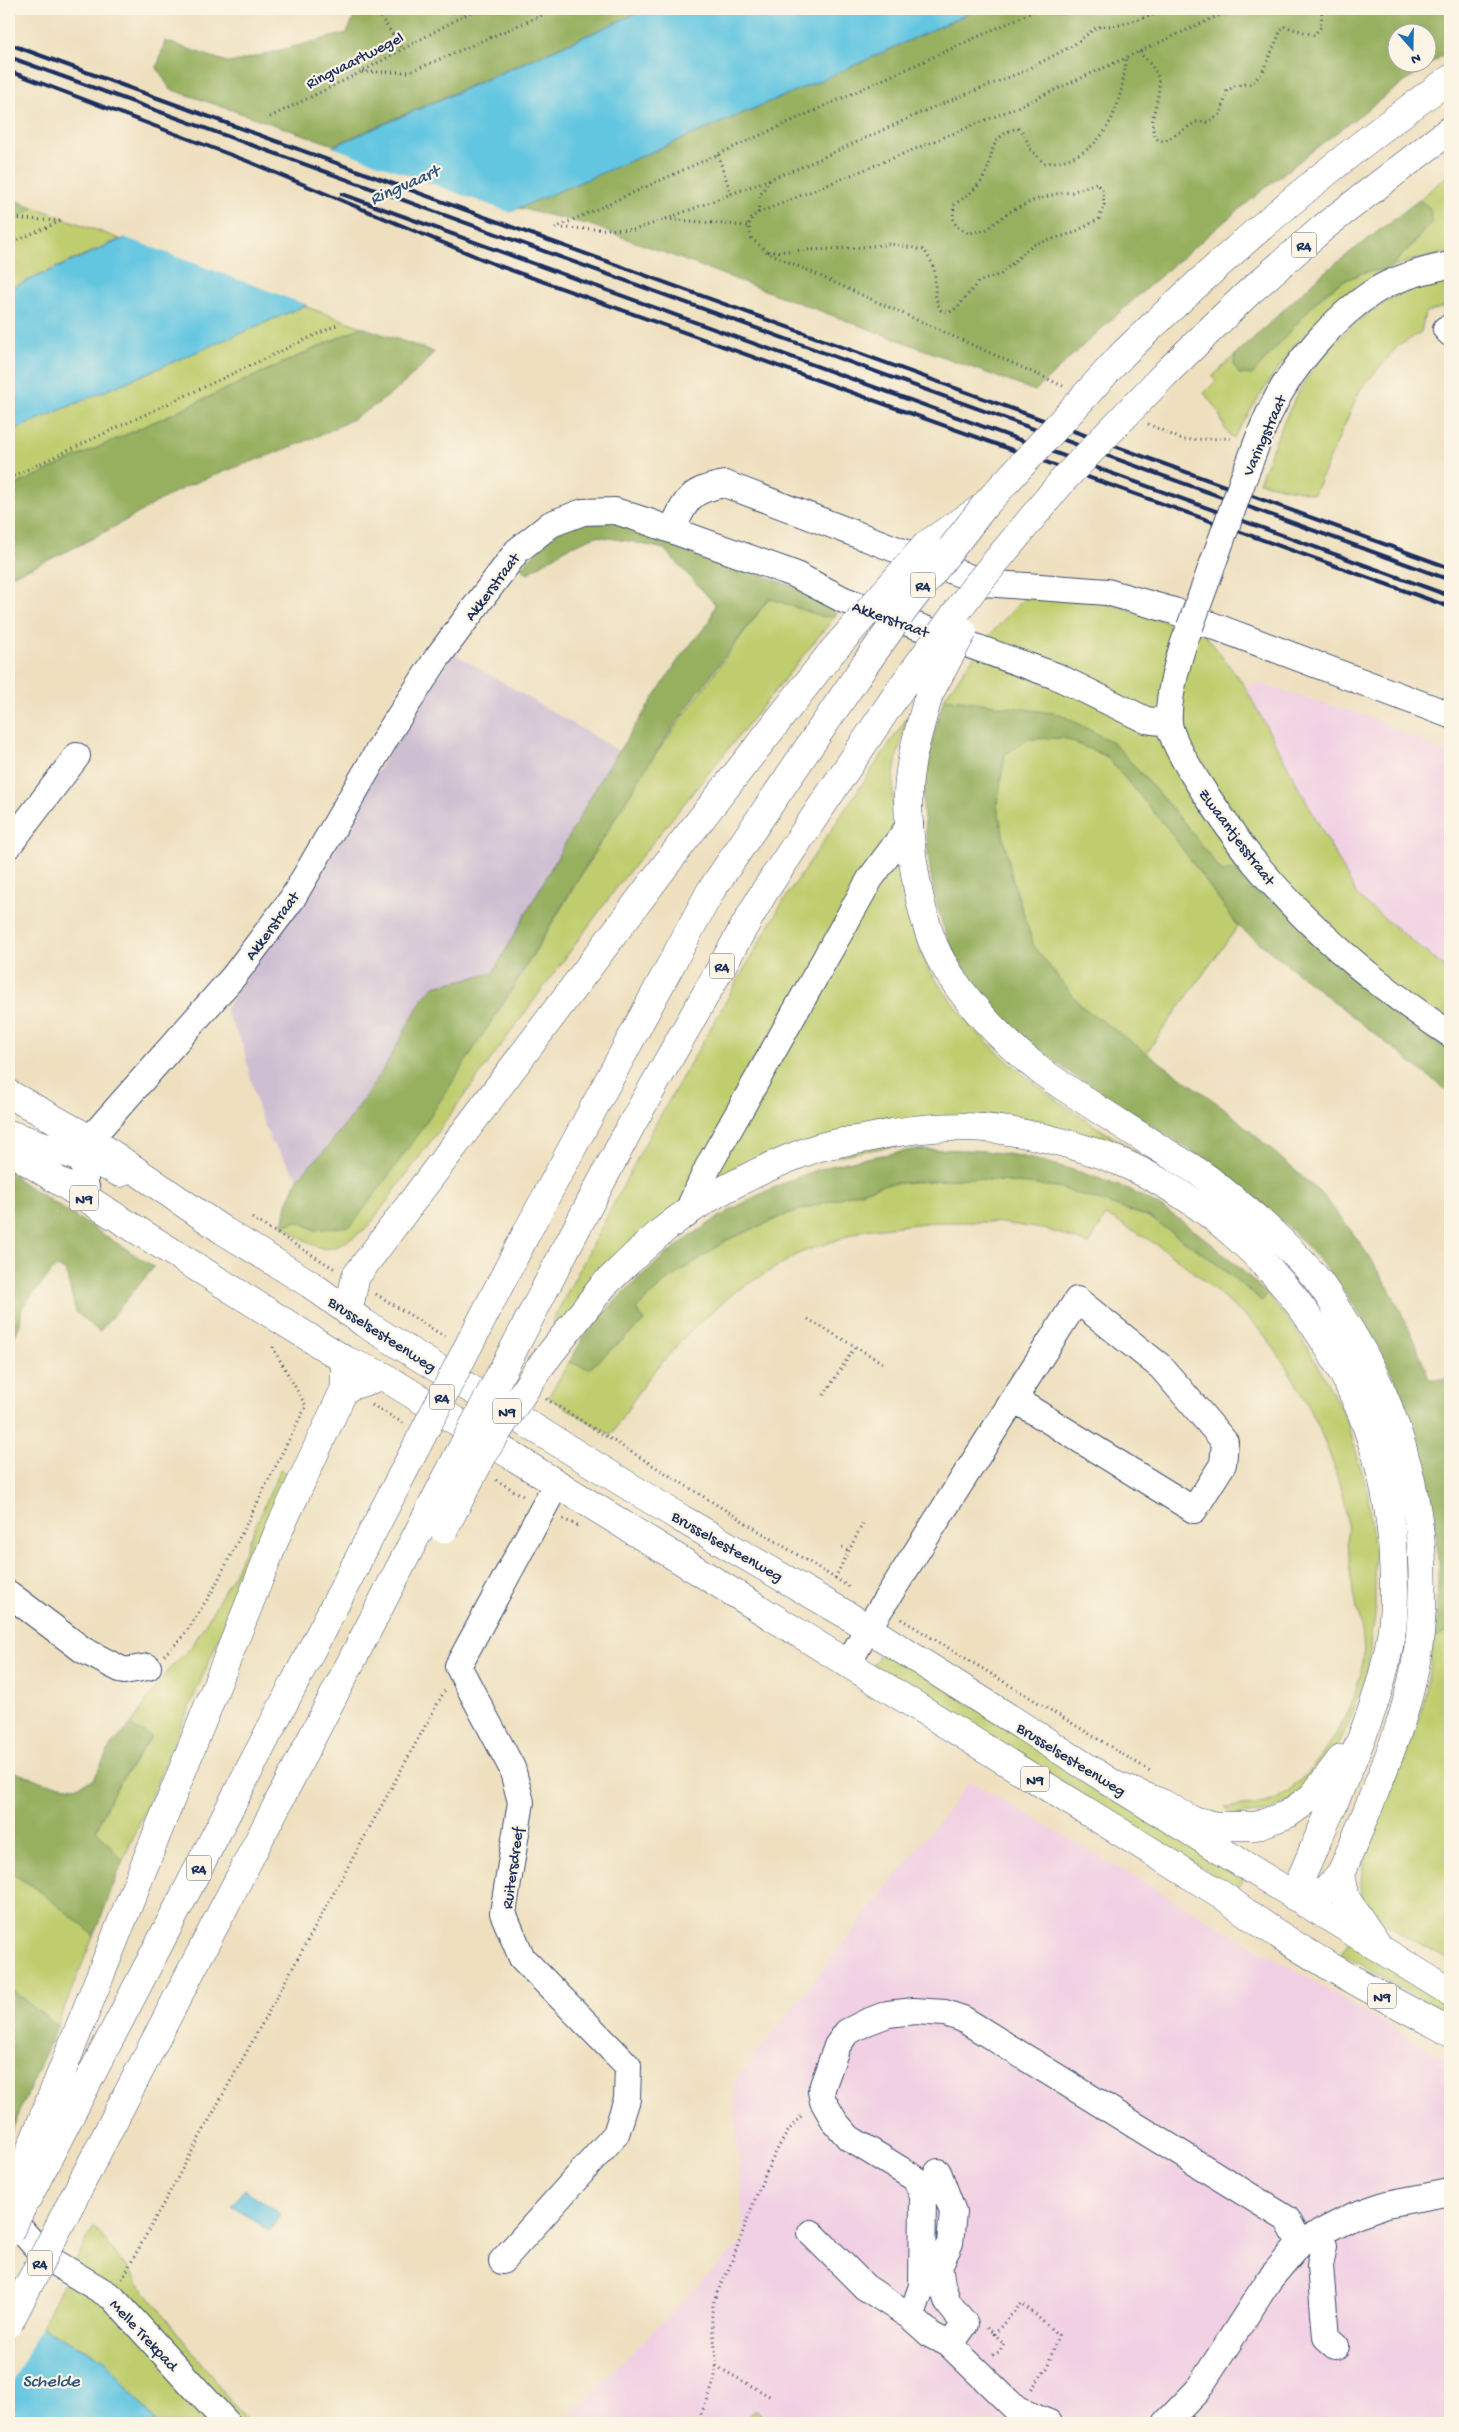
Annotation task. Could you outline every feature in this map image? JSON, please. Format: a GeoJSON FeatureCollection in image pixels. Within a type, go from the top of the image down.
{"type":"FeatureCollection","features":[{"type":"Feature","properties":{"kind":"main road","name":"R4"},"geometry":{"type":"LineString","coordinates":[[34,2165],[356,1564],[528,1230],[710,892],[864,666],[906,607],[985,505],[1123,354],[1205,275],[1288,202],[1450,79]]}},
{"type":"Feature","properties":{"kind":"main road","name":"R4"},"geometry":{"type":"LineString","coordinates":[[9,2324],[411,1551],[434,1525],[562,1256],[633,1122],[764,892],[901,688],[974,588],[1064,479],[1167,372],[1247,294],[1325,226],[1450,130]]}},
{"type":"Feature","properties":{"kind":"main road"},"geometry":{"type":"LineString","coordinates":[[9,2233],[15,2212],[18,2186],[34,2165],[278,1532],[345,1388],[348,1312],[356,1276],[683,842],[831,653],[927,544],[985,505]]}},
{"type":"Feature","properties":{"kind":"main road"},"geometry":{"type":"LineString","coordinates":[[974,588],[963,630],[929,694],[913,755],[908,796],[916,878],[930,935],[941,960],[977,1010],[1039,1069],[1204,1176],[1274,1234],[1317,1279],[1348,1326],[1377,1379],[1390,1410],[1415,1498],[1423,1564],[1420,1636],[1404,1717],[1340,1874],[1328,1888],[1299,1903],[1267,1910],[1222,1895]]}},
{"type":"Feature","properties":{"kind":"main road"},"geometry":{"type":"LineString","coordinates":[[9,1094],[87,1149]]}},
{"type":"Feature","properties":{"kind":"main road"},"geometry":{"type":"LineString","coordinates":[[9,1120],[64,1137],[87,1149]]}},
{"type":"Feature","properties":{"kind":"main road"},"geometry":{"type":"LineString","coordinates":[[434,1525],[534,1377],[603,1286],[663,1230],[729,1186],[813,1149],[890,1133],[962,1126],[1022,1133],[1079,1146],[1141,1171],[1198,1207],[1243,1241],[1290,1292],[1331,1350],[1361,1410],[1376,1455],[1392,1539],[1394,1598],[1390,1642],[1364,1731],[1299,1903],[1308,1932],[1334,1970]]}},
{"type":"Feature","properties":{"kind":"main road"},"geometry":{"type":"LineString","coordinates":[[9,1134],[87,1149]]}},
{"type":"Feature","properties":{"kind":"main road","name":"Brusselsesteenweg"},"geometry":{"type":"LineString","coordinates":[[87,1149],[111,1168],[224,1231],[310,1284],[348,1312],[666,1510],[827,1588],[875,1617],[1115,1785],[1299,1903],[1379,1947],[1450,1992]]}},
{"type":"Feature","properties":{"kind":"main road","name":"N9"},"geometry":{"type":"LineString","coordinates":[[9,1150],[345,1360],[382,1376],[557,1483],[1222,1895],[1257,1922],[1334,1970],[1450,2032]]}},
{"type":"Feature","properties":{"kind":"main road"},"geometry":{"type":"LineString","coordinates":[[345,1388],[411,1367],[637,1504],[666,1510]]}},
{"type":"Feature","properties":{"kind":"main road"},"geometry":{"type":"LineString","coordinates":[[1115,1785],[1162,1803],[1190,1819],[1216,1826],[1256,1826],[1288,1814],[1313,1796],[1364,1731]]}},
{"type":"Feature","properties":{"kind":"main road"},"geometry":{"type":"LineString","coordinates":[[1340,1874],[1346,1899],[1379,1947]]}},
{"type":"Feature","properties":{"kind":"street","name":"Varingstraat"},"geometry":{"type":"LineString","coordinates":[[1169,723],[1179,654],[1244,477],[1271,409],[1286,384],[1312,349],[1347,312],[1375,291],[1400,278],[1450,265]]}},
{"type":"Feature","properties":{"kind":"street"},"geometry":{"type":"LineString","coordinates":[[672,530],[682,509],[693,494],[705,487],[725,484],[984,583],[1107,592],[1165,608],[1450,715]]}},
{"type":"Feature","properties":{"kind":"street","name":"Akkerstraat"},"geometry":{"type":"LineString","coordinates":[[87,1149],[234,976],[292,899],[396,721],[437,658],[517,551],[551,524],[583,512],[615,511],[794,574],[844,600],[1056,676],[1146,720],[1169,723]]}},
{"type":"Feature","properties":{"kind":"street","name":"Zwaantjesstraat"},"geometry":{"type":"LineString","coordinates":[[1169,723],[1189,770],[1254,863],[1314,927],[1360,970],[1409,1007],[1450,1034]]}},
{"type":"Feature","properties":{"kind":"street"},"geometry":{"type":"LineString","coordinates":[[9,845],[78,756]]}},
{"type":"Feature","properties":{"kind":"street"},"geometry":{"type":"LineString","coordinates":[[686,1215],[709,1165],[870,879],[910,825]]}},
{"type":"Feature","properties":{"kind":"street"},"geometry":{"type":"LineString","coordinates":[[87,1149],[84,1176],[89,1200]]}},
{"type":"Feature","properties":{"kind":"street"},"geometry":{"type":"LineString","coordinates":[[848,1664],[875,1617],[1077,1300],[1161,1367],[1225,1442],[1223,1464],[1194,1510],[1014,1399]]}},
{"type":"Feature","properties":{"kind":"street"},"geometry":{"type":"LineString","coordinates":[[458,1666],[557,1483]]}},
{"type":"Feature","properties":{"kind":"street"},"geometry":{"type":"LineString","coordinates":[[9,1594],[83,1650],[124,1671],[148,1667]]}},
{"type":"Feature","properties":{"kind":"street","name":"Ruitersdreef"},"geometry":{"type":"LineString","coordinates":[[458,1666],[512,1768],[521,1802],[504,1913],[522,1958],[628,2066],[626,2099],[616,2134],[502,2261]]}},
{"type":"Feature","properties":{"kind":"street"},"geometry":{"type":"LineString","coordinates":[[911,2318],[922,2286],[923,2196],[916,2179],[849,2138],[835,2122],[823,2101],[820,2091],[830,2060],[847,2032],[888,2014],[914,2011],[945,2013],[964,2020],[1287,2219],[1310,2238],[1324,2246],[1320,2266],[1326,2337],[1336,2346]]}},
{"type":"Feature","properties":{"kind":"street"},"geometry":{"type":"LineString","coordinates":[[938,2172],[953,2212],[950,2242],[939,2266],[942,2285],[948,2303],[965,2324],[950,2345]]}},
{"type":"Feature","properties":{"kind":"street"},"geometry":{"type":"LineString","coordinates":[[1166,2423],[1197,2391],[1269,2280],[1310,2238],[1387,2204],[1450,2192]]}},
{"type":"Feature","properties":{"kind":"street","name":"Melle Trekpad"},"geometry":{"type":"LineString","coordinates":[[15,2212],[44,2256],[112,2297],[228,2423]]}},
{"type":"Feature","properties":{"kind":"street"},"geometry":{"type":"LineString","coordinates":[[811,2233],[865,2287],[911,2318],[931,2335],[950,2345],[1017,2410],[1049,2423]]}},
{"type":"Feature","properties":{"kind":"path"},"geometry":{"type":"LineString","coordinates":[[375,9],[402,49]]}},
{"type":"Feature","properties":{"kind":"path","name":"Ringvaartwegel"},"geometry":{"type":"LineString","coordinates":[[270,117],[361,72],[476,9]]}},
{"type":"Feature","properties":{"kind":"path"},"geometry":{"type":"LineString","coordinates":[[361,72],[410,72],[556,9]]}},
{"type":"Feature","properties":{"kind":"path"},"geometry":{"type":"LineString","coordinates":[[1039,9],[555,228],[634,230],[666,219],[804,166],[928,109],[1022,72],[1072,46],[1097,26],[1119,25],[1173,9]]}},
{"type":"Feature","properties":{"kind":"path"},"geometry":{"type":"LineString","coordinates":[[1065,387],[767,252],[752,239],[749,226],[753,216],[1013,109],[1233,9]]}},
{"type":"Feature","properties":{"kind":"path"},"geometry":{"type":"LineString","coordinates":[[1138,52],[1156,72],[1160,93],[1152,124],[1152,133],[1158,140],[1165,141],[1196,122],[1208,122],[1221,114],[1227,91],[1236,85],[1251,84],[1262,73],[1283,26],[1314,36],[1321,27],[1322,9]]}},
{"type":"Feature","properties":{"kind":"path"},"geometry":{"type":"LineString","coordinates":[[767,252],[891,244],[924,250],[931,261],[935,275],[935,301],[941,310],[950,312],[958,306],[978,282],[1001,274],[1032,245],[1073,233],[1099,219],[1104,205],[1103,191],[1096,184],[1072,192],[1055,194],[1036,200],[1010,212],[986,230],[968,233],[956,226],[953,216],[954,205],[983,180],[994,141],[1008,130],[1017,128],[1024,133],[1030,149],[1044,163],[1069,160],[1094,145],[1113,118],[1124,83],[1126,57]]}},
{"type":"Feature","properties":{"kind":"path"},"geometry":{"type":"LineString","coordinates":[[718,155],[731,194]]}},
{"type":"Feature","properties":{"kind":"path"},"geometry":{"type":"LineString","coordinates":[[758,213],[760,195],[770,178]]}},
{"type":"Feature","properties":{"kind":"path"},"geometry":{"type":"LineString","coordinates":[[9,218],[61,221],[9,244]]}},
{"type":"Feature","properties":{"kind":"path"},"geometry":{"type":"LineString","coordinates":[[666,219],[749,226]]}},
{"type":"Feature","properties":{"kind":"path"},"geometry":{"type":"LineString","coordinates":[[9,478],[339,324]]}},
{"type":"Feature","properties":{"kind":"path"},"geometry":{"type":"LineString","coordinates":[[1147,424],[1183,440],[1234,439]]}},
{"type":"Feature","properties":{"kind":"path"},"geometry":{"type":"LineString","coordinates":[[245,1214],[448,1339]]}},
{"type":"Feature","properties":{"kind":"path"},"geometry":{"type":"LineString","coordinates":[[808,1319],[883,1364]]}},
{"type":"Feature","properties":{"kind":"path"},"geometry":{"type":"LineString","coordinates":[[148,1667],[171,1650],[183,1637],[212,1590],[306,1406],[272,1348],[283,1322]]}},
{"type":"Feature","properties":{"kind":"path"},"geometry":{"type":"LineString","coordinates":[[824,1396],[855,1347]]}},
{"type":"Feature","properties":{"kind":"path"},"geometry":{"type":"LineString","coordinates":[[542,1396],[827,1588],[1156,1775]]}},
{"type":"Feature","properties":{"kind":"path"},"geometry":{"type":"LineString","coordinates":[[827,1588],[850,1552],[864,1521]]}},
{"type":"Feature","properties":{"kind":"path"},"geometry":{"type":"LineString","coordinates":[[842,1547],[850,1552]]}},
{"type":"Feature","properties":{"kind":"path"},"geometry":{"type":"LineString","coordinates":[[112,2297],[458,1666]]}},
{"type":"Feature","properties":{"kind":"path"},"geometry":{"type":"LineString","coordinates":[[697,2423],[714,2378],[716,2366],[711,2320],[713,2303],[731,2264],[758,2189],[788,2132],[798,2118],[823,2101]]}},
{"type":"Feature","properties":{"kind":"path"},"geometry":{"type":"LineString","coordinates":[[994,2334],[1022,2302],[1058,2335],[1047,2368],[1017,2410]]}},
{"type":"Feature","properties":{"kind":"path"},"geometry":{"type":"LineString","coordinates":[[980,2328],[983,2325],[1004,2342],[1001,2350],[990,2358],[985,2354]]}},
{"type":"Feature","properties":{"kind":"path"},"geometry":{"type":"LineString","coordinates":[[716,2366],[771,2396]]}},
{"type":"Feature","properties":{"kind":"shaded area"},"geometry":{"type":"Polygon","coordinates":[[[453,653],[619,751],[603,775],[493,973],[434,986],[423,998],[384,1068],[361,1103],[326,1149],[298,1178],[271,1141],[258,1109],[243,1046],[225,1010],[453,653]]]}},
{"type":"Feature","properties":{"kind":"shaded area"},"geometry":{"type":"Polygon","coordinates":[[[1259,684],[1373,718],[1450,755],[1450,972],[1358,897],[1244,685],[1259,684]]]}},
{"type":"Feature","properties":{"kind":"shaded area"},"geometry":{"type":"Polygon","coordinates":[[[970,1781],[1450,2061],[1450,2423],[561,2423],[744,2239],[733,2084],[970,1781]]]}},
{"type":"Feature","properties":{"kind":"green space"},"geometry":{"type":"Polygon","coordinates":[[[358,9],[647,9],[334,145],[170,89],[157,68],[165,41],[230,63],[347,33],[358,9]]]}},
{"type":"Feature","properties":{"kind":"green space"},"geometry":{"type":"Polygon","coordinates":[[[978,9],[1450,9],[1450,50],[1436,60],[1436,22],[1386,22],[1386,72],[1419,72],[1341,129],[1236,212],[1134,300],[1035,391],[590,225],[519,208],[840,72],[978,9]]]}},
{"type":"Feature","properties":{"kind":"green space"},"geometry":{"type":"Polygon","coordinates":[[[1450,173],[1450,253],[1403,263],[1390,268],[1417,240],[1430,208],[1419,200],[1450,173]]]}},
{"type":"Feature","properties":{"kind":"green space"},"geometry":{"type":"Polygon","coordinates":[[[9,198],[34,207],[9,224],[9,198]]]}},
{"type":"Feature","properties":{"kind":"green space"},"geometry":{"type":"Polygon","coordinates":[[[1419,200],[1430,208],[1432,222],[1389,269],[1365,272],[1341,282],[1322,295],[1252,375],[1239,374],[1234,366],[1235,355],[1322,274],[1419,200]]]}},
{"type":"Feature","properties":{"kind":"green space"},"geometry":{"type":"Polygon","coordinates":[[[34,207],[120,239],[9,289],[9,224],[34,207]]]}},
{"type":"Feature","properties":{"kind":"green space"},"geometry":{"type":"Polygon","coordinates":[[[1388,269],[1362,284],[1339,301],[1298,342],[1264,389],[1233,439],[1225,429],[1218,411],[1204,393],[1216,381],[1212,377],[1235,355],[1234,366],[1341,282],[1365,272],[1388,269]]]}},
{"type":"Feature","properties":{"kind":"green space"},"geometry":{"type":"Polygon","coordinates":[[[1450,281],[1450,305],[1425,313],[1421,332],[1397,347],[1360,390],[1314,494],[1259,482],[1278,434],[1295,399],[1313,369],[1328,350],[1364,316],[1384,303],[1428,284],[1450,281]]]}},
{"type":"Feature","properties":{"kind":"green space"},"geometry":{"type":"Polygon","coordinates":[[[304,306],[362,327],[9,488],[9,432],[304,306]]]}},
{"type":"Feature","properties":{"kind":"green space"},"geometry":{"type":"Polygon","coordinates":[[[362,327],[434,352],[409,379],[382,401],[353,419],[290,447],[192,484],[71,549],[9,576],[9,488],[362,327]]]}},
{"type":"Feature","properties":{"kind":"green space"},"geometry":{"type":"Polygon","coordinates":[[[615,519],[833,602],[836,615],[823,617],[769,598],[659,748],[467,1059],[392,1172],[351,1226],[315,1230],[297,1221],[283,1226],[287,1204],[298,1178],[326,1149],[361,1103],[384,1068],[423,998],[434,986],[493,973],[603,775],[681,656],[710,621],[715,604],[664,549],[596,536],[567,548],[527,574],[521,567],[563,527],[615,519]]]}},
{"type":"Feature","properties":{"kind":"green space"},"geometry":{"type":"Polygon","coordinates":[[[769,598],[823,617],[836,615],[620,883],[368,1227],[342,1244],[326,1249],[318,1247],[283,1226],[297,1221],[315,1230],[377,1192],[509,995],[645,769],[769,598]]]}},
{"type":"Feature","properties":{"kind":"green space"},"geometry":{"type":"Polygon","coordinates":[[[1024,598],[1101,601],[1204,633],[1244,685],[1358,897],[1450,972],[1450,1050],[1400,1017],[1222,872],[1182,820],[1114,743],[987,704],[944,698],[988,637],[1024,598]]]}},
{"type":"Feature","properties":{"kind":"green space"},"geometry":{"type":"Polygon","coordinates":[[[944,698],[1060,714],[1114,743],[1182,820],[1222,872],[1249,867],[1352,977],[1400,1017],[1450,1050],[1450,1093],[1238,926],[1169,830],[1106,756],[1064,738],[1029,739],[1005,754],[997,805],[1012,878],[1034,947],[1081,1006],[1224,1108],[1323,1195],[1358,1240],[1390,1290],[1414,1339],[1429,1379],[1450,1379],[1450,1631],[1435,1638],[1438,1563],[1434,1516],[1425,1469],[1412,1423],[1394,1378],[1373,1336],[1347,1296],[1318,1258],[1285,1224],[1230,1177],[1079,1079],[1036,1048],[983,995],[954,951],[943,926],[933,886],[923,806],[924,781],[934,733],[944,698]]]}},
{"type":"Feature","properties":{"kind":"green space"},"geometry":{"type":"Polygon","coordinates":[[[908,716],[895,766],[894,818],[908,912],[916,940],[930,971],[974,1028],[1002,1056],[1032,1081],[1096,1126],[1196,1189],[1023,1122],[724,1177],[557,1329],[553,1320],[651,1132],[782,903],[908,716]]]}},
{"type":"Feature","properties":{"kind":"green space"},"geometry":{"type":"Polygon","coordinates":[[[1064,738],[1106,756],[1169,830],[1238,926],[1146,1053],[1081,1006],[1034,947],[1012,878],[997,805],[1005,754],[1029,739],[1064,738]]]}},
{"type":"Feature","properties":{"kind":"green space"},"geometry":{"type":"Polygon","coordinates":[[[912,1150],[969,1150],[1010,1154],[1093,1176],[1131,1191],[1185,1223],[1237,1266],[1267,1294],[1262,1301],[1208,1257],[1149,1217],[1058,1187],[972,1178],[886,1184],[790,1213],[727,1240],[666,1281],[636,1309],[644,1321],[589,1369],[569,1362],[590,1328],[616,1300],[665,1255],[719,1217],[748,1200],[809,1173],[847,1162],[912,1150]]]}},
{"type":"Feature","properties":{"kind":"green space"},"geometry":{"type":"Polygon","coordinates":[[[9,1168],[20,1181],[154,1267],[99,1332],[76,1312],[65,1270],[56,1267],[22,1307],[20,1324],[13,1340],[9,1338],[9,1168]]]}},
{"type":"Feature","properties":{"kind":"green space"},"geometry":{"type":"Polygon","coordinates":[[[972,1178],[1058,1187],[1149,1217],[1208,1257],[1262,1301],[1267,1294],[1296,1330],[1320,1368],[1348,1424],[1367,1490],[1375,1558],[1375,1615],[1367,1673],[1349,1723],[1328,1765],[1302,1795],[1264,1813],[1233,1815],[1225,1807],[1266,1803],[1278,1798],[1293,1787],[1308,1773],[1321,1756],[1344,1719],[1353,1699],[1363,1661],[1364,1644],[1350,1574],[1348,1530],[1337,1476],[1312,1413],[1290,1373],[1262,1332],[1189,1268],[1124,1225],[1106,1216],[1089,1244],[1048,1230],[995,1222],[933,1222],[865,1230],[800,1253],[736,1291],[688,1333],[645,1382],[611,1435],[548,1397],[569,1362],[589,1368],[644,1321],[636,1309],[666,1281],[727,1240],[790,1213],[886,1184],[972,1178]]]}},
{"type":"Feature","properties":{"kind":"green space"},"geometry":{"type":"Polygon","coordinates":[[[280,1470],[289,1475],[123,1861],[96,1831],[110,1798],[151,1737],[130,1726],[167,1671],[193,1645],[235,1572],[280,1470]]]}},
{"type":"Feature","properties":{"kind":"green space"},"geometry":{"type":"Polygon","coordinates":[[[1450,1631],[1450,1961],[1402,1935],[1378,1918],[1369,1910],[1364,1902],[1361,1885],[1370,1839],[1418,1723],[1424,1702],[1435,1638],[1450,1631]]]}},
{"type":"Feature","properties":{"kind":"green space"},"geometry":{"type":"Polygon","coordinates":[[[883,1650],[1245,1877],[1237,1889],[873,1665],[883,1650]]]}},
{"type":"Feature","properties":{"kind":"green space"},"geometry":{"type":"Polygon","coordinates":[[[130,1726],[151,1736],[110,1798],[96,1830],[123,1861],[94,1935],[36,1888],[9,1872],[9,1770],[47,1783],[75,1787],[94,1779],[111,1745],[130,1726]]]}},
{"type":"Feature","properties":{"kind":"green space"},"geometry":{"type":"Polygon","coordinates":[[[9,1872],[36,1888],[94,1935],[57,2026],[9,1988],[9,1872]]]}},
{"type":"Feature","properties":{"kind":"green space"},"geometry":{"type":"Polygon","coordinates":[[[1351,1939],[1450,2000],[1450,2017],[1342,1954],[1351,1939]]]}},
{"type":"Feature","properties":{"kind":"green space"},"geometry":{"type":"Polygon","coordinates":[[[9,1988],[57,2026],[9,2137],[9,1988]]]}},
{"type":"Feature","properties":{"kind":"green space"},"geometry":{"type":"Polygon","coordinates":[[[94,2226],[248,2423],[156,2423],[104,2359],[41,2327],[94,2226]]]}},
{"type":"Feature","properties":{"kind":"green space"},"geometry":{"type":"Polygon","coordinates":[[[755,2409],[770,2423],[741,2423],[755,2409]]]}},
{"type":"Feature","properties":{"kind":"water","name":"Ringvaart"},"geometry":{"type":"Polygon","coordinates":[[[647,9],[978,9],[840,72],[519,208],[304,306],[9,432],[9,289],[647,9]]]}},
{"type":"Feature","properties":{"kind":"water"},"geometry":{"type":"Polygon","coordinates":[[[244,2189],[281,2214],[270,2231],[232,2206],[244,2189]]]}},
{"type":"Feature","properties":{"kind":"water","name":"Schelde"},"geometry":{"type":"Polygon","coordinates":[[[9,2298],[36,2325],[104,2359],[156,2423],[9,2423],[9,2298]]]}},
{"type":"Feature","properties":{"kind":"pier"},"geometry":{"type":"Polygon","coordinates":[[[327,145],[514,214],[310,306],[121,236],[327,145]]]}},
{"type":"Feature","properties":{"kind":"pier"},"geometry":{"type":"Polygon","coordinates":[[[9,2296],[42,2325],[9,2389],[9,2296]]]}},
{"type":"Feature","properties":{"kind":"railway"},"geometry":{"type":"LineString","coordinates":[[9,44],[1450,568]]}},
{"type":"Feature","properties":{"kind":"railway"},"geometry":{"type":"LineString","coordinates":[[9,57],[1450,580]]}},
{"type":"Feature","properties":{"kind":"railway"},"geometry":{"type":"LineString","coordinates":[[9,71],[247,161],[494,264],[1450,607]]}},
{"type":"Feature","properties":{"kind":"railway"},"geometry":{"type":"LineString","coordinates":[[342,194],[1450,596]]}}]}
